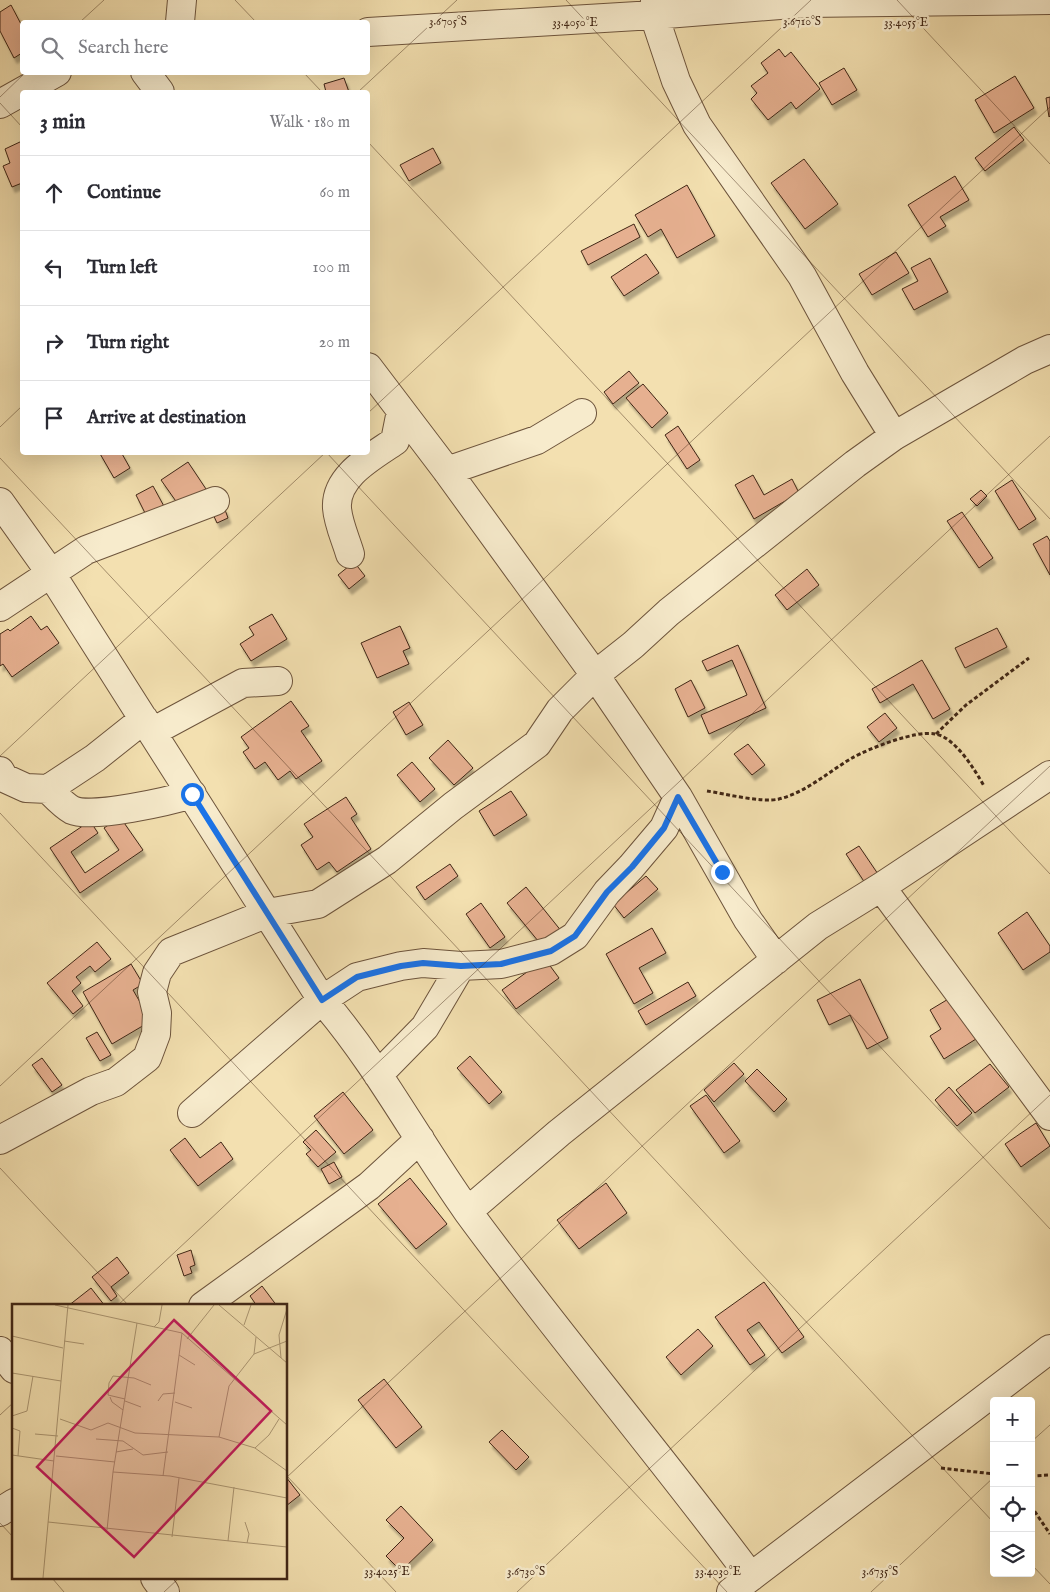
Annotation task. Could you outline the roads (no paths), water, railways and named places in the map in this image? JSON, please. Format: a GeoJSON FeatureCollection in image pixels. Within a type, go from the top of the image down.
{"type":"FeatureCollection","features":[{"type":"Feature","properties":{"kind":"street"},"geometry":{"type":"LineString","coordinates":[[180,20],[182,0]]}},
{"type":"Feature","properties":{"kind":"street"},"geometry":{"type":"LineString","coordinates":[[370,32],[654,7],[1050,0]]}},
{"type":"Feature","properties":{"kind":"street"},"geometry":{"type":"LineString","coordinates":[[654,7],[676,81],[697,125],[802,276],[855,373],[894,436]]}},
{"type":"Feature","properties":{"kind":"street"},"geometry":{"type":"LineString","coordinates":[[25,90],[52,75]]}},
{"type":"Feature","properties":{"kind":"street"},"geometry":{"type":"LineString","coordinates":[[147,75],[158,90]]}},
{"type":"Feature","properties":{"kind":"street"},"geometry":{"type":"LineString","coordinates":[[0,104],[20,93]]}},
{"type":"Feature","properties":{"kind":"street"},"geometry":{"type":"LineString","coordinates":[[0,1140],[91,1091],[116,1082],[148,1058],[156,1034],[157,1014],[152,992],[157,974],[170,952],[268,913],[318,904],[387,860],[452,806],[537,744],[560,710],[595,675],[633,646],[669,612],[894,436],[1025,360],[1050,349]]}},
{"type":"Feature","properties":{"kind":"street"},"geometry":{"type":"LineString","coordinates":[[370,370],[447,471],[595,675],[674,791],[748,920],[776,960]]}},
{"type":"Feature","properties":{"kind":"street"},"geometry":{"type":"LineString","coordinates":[[350,554],[337,509],[339,488],[362,464],[395,441],[401,411]]}},
{"type":"Feature","properties":{"kind":"street"},"geometry":{"type":"LineString","coordinates":[[447,471],[537,440],[582,413]]}},
{"type":"Feature","properties":{"kind":"street"},"geometry":{"type":"LineString","coordinates":[[0,607],[50,572],[86,550],[215,501]]}},
{"type":"Feature","properties":{"kind":"street"},"geometry":{"type":"LineString","coordinates":[[0,502],[50,572],[322,1000],[348,1029],[468,1210],[698,1506],[741,1585],[1050,1349]]}},
{"type":"Feature","properties":{"kind":"street"},"geometry":{"type":"LineString","coordinates":[[48,790],[95,758],[148,726],[243,683],[278,681]]}},
{"type":"Feature","properties":{"kind":"street"},"geometry":{"type":"LineString","coordinates":[[0,772],[4,778],[26,788],[48,790],[72,810],[85,812],[159,804],[192,794]]}},
{"type":"Feature","properties":{"kind":"street"},"geometry":{"type":"LineString","coordinates":[[468,1210],[559,1133],[818,926],[881,887],[1050,775]]}},
{"type":"Feature","properties":{"kind":"street"},"geometry":{"type":"LineString","coordinates":[[192,1113],[322,1000],[357,977],[401,966],[423,963],[461,966],[501,964],[551,951],[575,936],[607,892],[664,828],[674,791]]}},
{"type":"Feature","properties":{"kind":"street"},"geometry":{"type":"LineString","coordinates":[[881,887],[1050,1116]]}},
{"type":"Feature","properties":{"kind":"street"},"geometry":{"type":"LineString","coordinates":[[378,1075],[425,1027],[461,966]]}},
{"type":"Feature","properties":{"kind":"street"},"geometry":{"type":"LineString","coordinates":[[206,1304],[369,1186],[420,1139]]}},
{"type":"Feature","properties":{"kind":"street"},"geometry":{"type":"LineString","coordinates":[[0,1351],[12,1366]]}},
{"type":"Feature","properties":{"kind":"street"},"geometry":{"type":"LineString","coordinates":[[0,1512],[12,1504]]}},
{"type":"Feature","properties":{"kind":"street"},"geometry":{"type":"LineString","coordinates":[[156,1580],[165,1592]]}}]}
